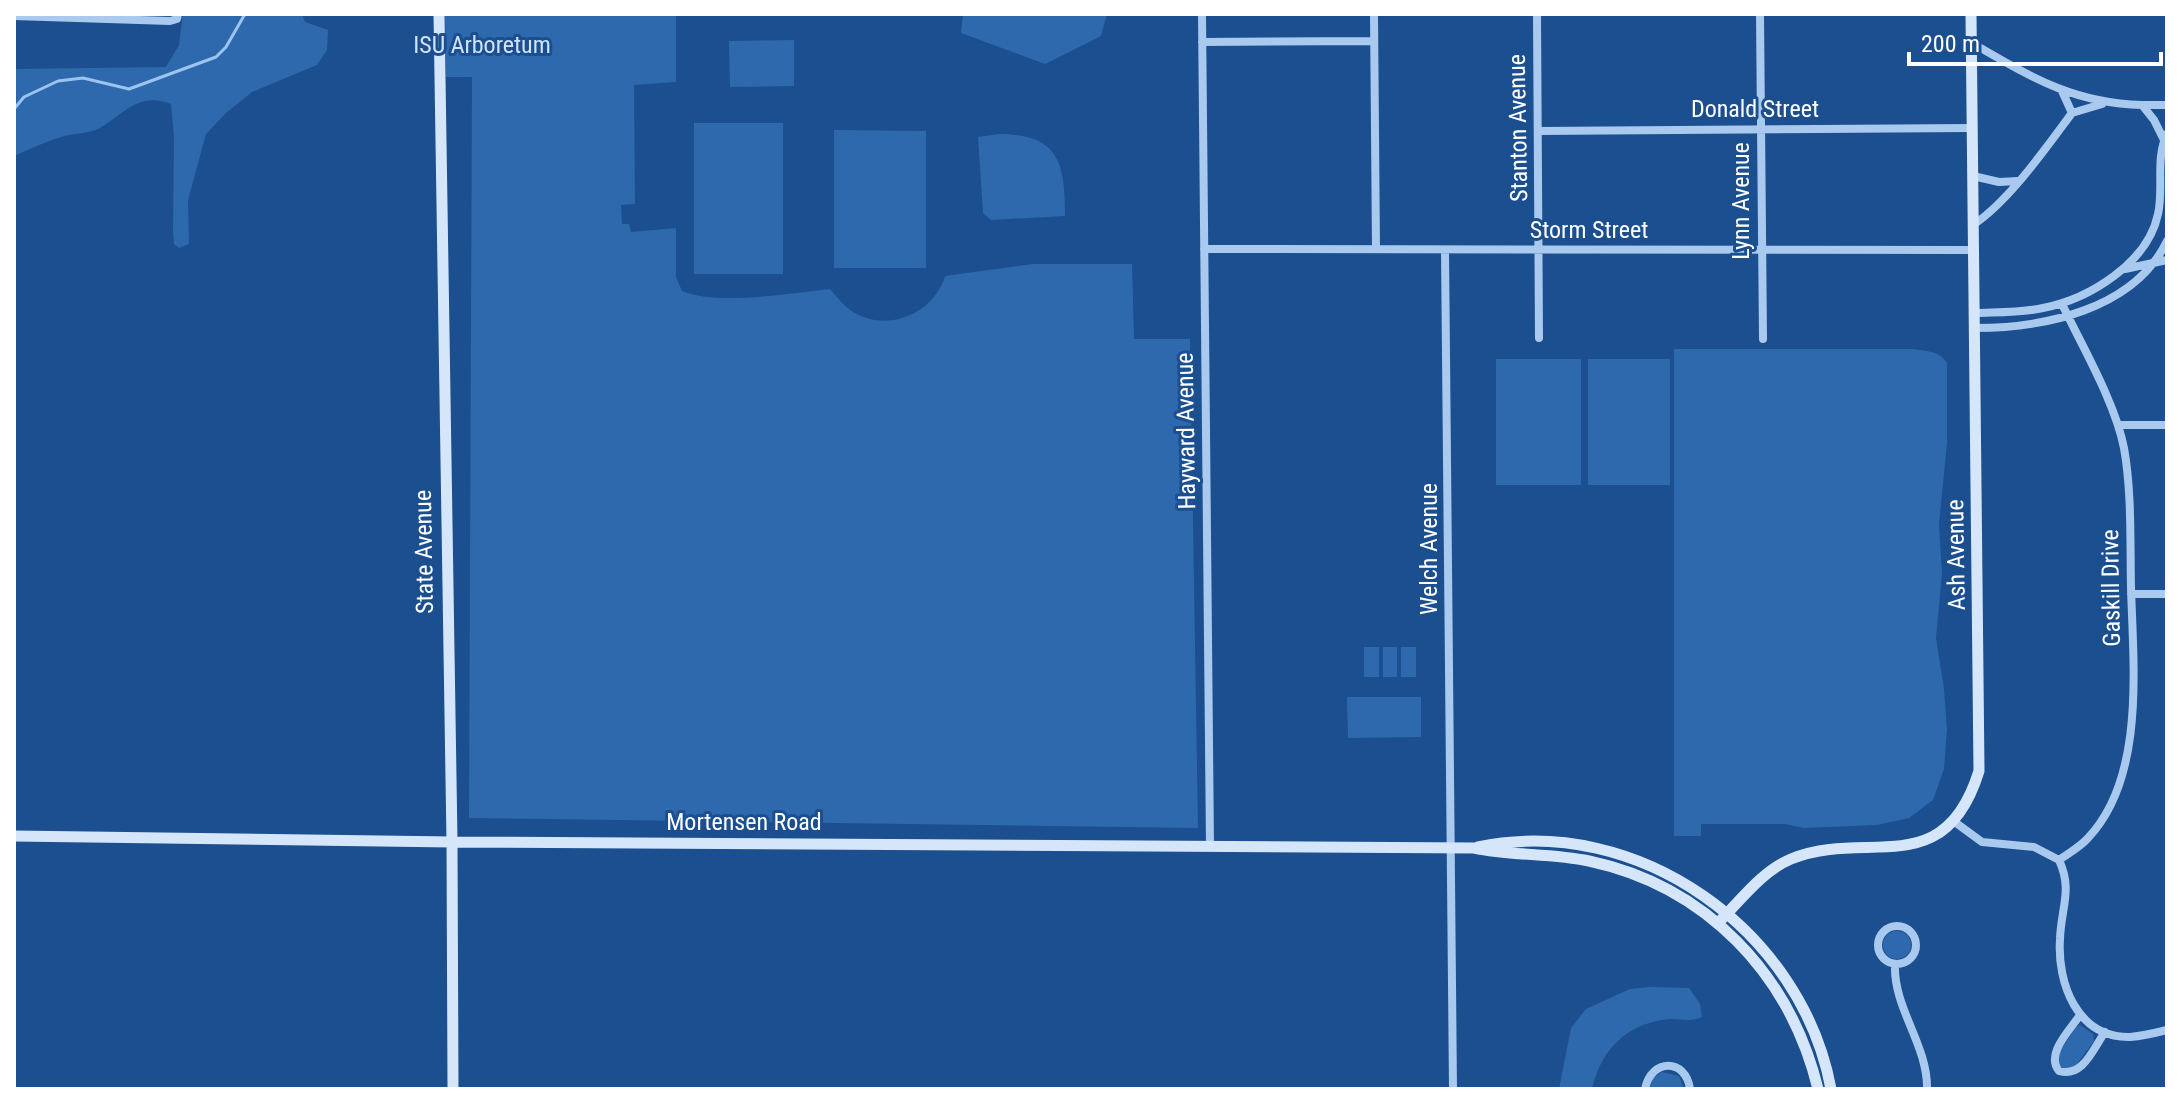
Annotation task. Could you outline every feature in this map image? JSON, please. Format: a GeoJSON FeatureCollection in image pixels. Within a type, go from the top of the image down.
{"type":"FeatureCollection","features":[{"type":"Feature","properties":{"kind":"street","name":"State Avenue"},"geometry":{"type":"LineString","coordinates":[[439,14],[453,1089]]}},
{"type":"Feature","properties":{"kind":"street","name":"Hayward Avenue"},"geometry":{"type":"LineString","coordinates":[[1202,14],[1210,847]]}},
{"type":"Feature","properties":{"kind":"street"},"geometry":{"type":"LineString","coordinates":[[1374,14],[1376,249]]}},
{"type":"Feature","properties":{"kind":"street","name":"Stanton Avenue"},"geometry":{"type":"LineString","coordinates":[[1537,14],[1539,338]]}},
{"type":"Feature","properties":{"kind":"street","name":"Lynn Avenue"},"geometry":{"type":"LineString","coordinates":[[1760,14],[1763,339]]}},
{"type":"Feature","properties":{"kind":"street","name":"Ash Avenue"},"geometry":{"type":"LineString","coordinates":[[1718,923],[1762,879],[1789,860],[1832,849],[1907,846],[1934,836],[1952,820],[1972,791],[1980,763],[1971,14]]}},
{"type":"Feature","properties":{"kind":"street"},"geometry":{"type":"LineString","coordinates":[[14,16],[170,21],[178,16]]}},
{"type":"Feature","properties":{"kind":"street"},"geometry":{"type":"LineString","coordinates":[[1202,42],[1374,41]]}},
{"type":"Feature","properties":{"kind":"street"},"geometry":{"type":"LineString","coordinates":[[1972,43],[2062,91],[2080,97],[2106,103],[2167,105]]}},
{"type":"Feature","properties":{"kind":"street"},"geometry":{"type":"LineString","coordinates":[[2062,91],[2072,113]]}},
{"type":"Feature","properties":{"kind":"street"},"geometry":{"type":"LineString","coordinates":[[1973,225],[2018,181],[2072,113],[2106,103]]}},
{"type":"Feature","properties":{"kind":"street"},"geometry":{"type":"LineString","coordinates":[[1974,313],[2028,310],[2062,304],[2133,260],[2155,228],[2166,137],[2142,105]]}},
{"type":"Feature","properties":{"kind":"street","name":"Donald Street"},"geometry":{"type":"LineString","coordinates":[[1538,131],[1972,128]]}},
{"type":"Feature","properties":{"kind":"street"},"geometry":{"type":"LineString","coordinates":[[1973,176],[1999,182],[2018,181]]}},
{"type":"Feature","properties":{"kind":"street"},"geometry":{"type":"LineString","coordinates":[[1975,328],[2030,326],[2068,317],[2122,291],[2153,262],[2167,241]]}},
{"type":"Feature","properties":{"kind":"street","name":"Storm Street"},"geometry":{"type":"LineString","coordinates":[[1204,249],[1973,250]]}},
{"type":"Feature","properties":{"kind":"street","name":"Welch Avenue"},"geometry":{"type":"LineString","coordinates":[[1445,250],[1453,1089]]}},
{"type":"Feature","properties":{"kind":"street"},"geometry":{"type":"LineString","coordinates":[[2120,270],[2167,260]]}},
{"type":"Feature","properties":{"kind":"street","name":"Gaskill Drive"},"geometry":{"type":"LineString","coordinates":[[2059,860],[2086,841],[2109,806],[2123,770],[2133,700],[2127,478],[2118,425],[2062,304]]}},
{"type":"Feature","properties":{"kind":"street"},"geometry":{"type":"LineString","coordinates":[[2118,425],[2167,425]]}},
{"type":"Feature","properties":{"kind":"street"},"geometry":{"type":"LineString","coordinates":[[2131,594],[2167,594]]}},
{"type":"Feature","properties":{"kind":"street"},"geometry":{"type":"LineString","coordinates":[[1952,820],[1982,842],[2034,847],[2059,860],[2067,883],[2060,956],[2066,988],[2080,1015],[2105,1032],[2130,1037],[2167,1030]]}},
{"type":"Feature","properties":{"kind":"street","name":"Mortensen Road"},"geometry":{"type":"LineString","coordinates":[[14,836],[1210,847],[1474,848],[1511,842],[1565,843],[1622,855],[1654,866],[1728,913],[1761,946],[1795,992],[1817,1038],[1831,1089]]}},
{"type":"Feature","properties":{"kind":"street","name":"Mortensen Road"},"geometry":{"type":"LineString","coordinates":[[1474,848],[1513,855],[1589,861],[1648,880],[1694,906],[1718,923],[1751,955],[1788,1008],[1805,1043],[1818,1089]]}},
{"type":"Feature","properties":{"kind":"street"},"geometry":{"type":"LineString","coordinates":[[1901,926],[1912,933],[1917,945],[1907,962],[1895,964],[1884,959],[1878,942],[1884,931],[1901,926]]}},
{"type":"Feature","properties":{"kind":"street"},"geometry":{"type":"LineString","coordinates":[[1895,964],[1894,978],[1924,1061],[1927,1089]]}},
{"type":"Feature","properties":{"kind":"street"},"geometry":{"type":"LineString","coordinates":[[2080,1015],[2054,1053],[2054,1062],[2059,1071],[2077,1071],[2105,1032]]}},
{"type":"Feature","properties":{"kind":"street"},"geometry":{"type":"LineString","coordinates":[[1645,1089],[1648,1077],[1654,1070],[1666,1066],[1674,1066],[1684,1073],[1690,1089]]}},
{"type":"Feature","properties":{"kind":"green space"},"geometry":{"type":"Polygon","coordinates":[[[183,14],[302,14],[305,22],[328,30],[327,50],[317,65],[252,92],[206,134],[188,200],[189,244],[179,248],[174,244],[173,232],[174,137],[171,104],[149,100],[132,106],[98,129],[61,137],[14,156],[14,69],[166,67],[179,45],[183,14]]]}},
{"type":"Feature","properties":{"kind":"green space","name":"ISU Arboretum"},"geometry":{"type":"Polygon","coordinates":[[[445,14],[676,14],[676,82],[634,85],[635,204],[621,205],[622,224],[629,224],[631,232],[676,228],[676,277],[682,291],[715,298],[734,298],[830,289],[853,312],[880,321],[894,320],[920,310],[931,301],[945,276],[1033,264],[1132,264],[1134,339],[1190,339],[1198,828],[469,818],[472,77],[446,77],[445,14]]]}},
{"type":"Feature","properties":{"kind":"green space"},"geometry":{"type":"Polygon","coordinates":[[[963,14],[1107,14],[1101,36],[1045,64],[961,33],[963,14]]]}},
{"type":"Feature","properties":{"kind":"green space"},"geometry":{"type":"Polygon","coordinates":[[[794,40],[794,86],[730,87],[729,41],[794,40]]]}},
{"type":"Feature","properties":{"kind":"green space"},"geometry":{"type":"Polygon","coordinates":[[[694,123],[783,123],[783,274],[694,274],[694,123]]]}},
{"type":"Feature","properties":{"kind":"green space"},"geometry":{"type":"Polygon","coordinates":[[[834,130],[926,131],[926,268],[834,268],[834,130]]]}},
{"type":"Feature","properties":{"kind":"green space"},"geometry":{"type":"Polygon","coordinates":[[[998,134],[1034,139],[1054,155],[1063,180],[1065,216],[991,220],[983,213],[978,137],[998,134]]]}},
{"type":"Feature","properties":{"kind":"green space"},"geometry":{"type":"Polygon","coordinates":[[[1674,349],[1913,349],[1937,354],[1947,363],[1947,443],[1939,524],[1942,574],[1936,638],[1947,730],[1944,769],[1933,800],[1909,818],[1877,825],[1804,828],[1785,824],[1701,824],[1701,836],[1674,836],[1674,349]]]}},
{"type":"Feature","properties":{"kind":"green space"},"geometry":{"type":"Polygon","coordinates":[[[1496,359],[1581,359],[1581,485],[1496,485],[1496,359]]]}},
{"type":"Feature","properties":{"kind":"green space"},"geometry":{"type":"Polygon","coordinates":[[[1588,359],[1670,359],[1670,485],[1588,485],[1588,359]]]}},
{"type":"Feature","properties":{"kind":"green space"},"geometry":{"type":"Polygon","coordinates":[[[1364,647],[1379,647],[1379,677],[1364,677],[1364,647]]]}},
{"type":"Feature","properties":{"kind":"green space"},"geometry":{"type":"Polygon","coordinates":[[[1383,647],[1397,647],[1397,677],[1383,677],[1383,647]]]}},
{"type":"Feature","properties":{"kind":"green space"},"geometry":{"type":"Polygon","coordinates":[[[1401,647],[1416,647],[1416,677],[1401,677],[1401,647]]]}},
{"type":"Feature","properties":{"kind":"green space"},"geometry":{"type":"Polygon","coordinates":[[[1347,697],[1421,697],[1421,737],[1348,738],[1347,697]]]}},
{"type":"Feature","properties":{"kind":"green space"},"geometry":{"type":"Polygon","coordinates":[[[1897,931],[1907,935],[1911,945],[1907,955],[1897,959],[1887,955],[1883,945],[1887,935],[1897,931]]]}},
{"type":"Feature","properties":{"kind":"green space"},"geometry":{"type":"Polygon","coordinates":[[[1689,988],[1700,1004],[1702,1017],[1656,1021],[1629,1032],[1602,1062],[1592,1089],[1559,1089],[1571,1028],[1586,1009],[1630,989],[1689,988]]]}},
{"type":"Feature","properties":{"kind":"green space"},"geometry":{"type":"Polygon","coordinates":[[[2080,1025],[2093,1034],[2094,1041],[2074,1068],[2063,1069],[2058,1063],[2060,1051],[2080,1025]]]}},
{"type":"Feature","properties":{"kind":"green space"},"geometry":{"type":"Polygon","coordinates":[[[1662,1072],[1679,1076],[1684,1089],[1649,1089],[1653,1078],[1662,1072]]]}},
{"type":"Feature","properties":{"kind":"waterway"},"geometry":{"type":"LineString","coordinates":[[14,109],[24,97],[58,81],[83,78],[129,89],[216,57],[226,47],[245,14]]}}]}
